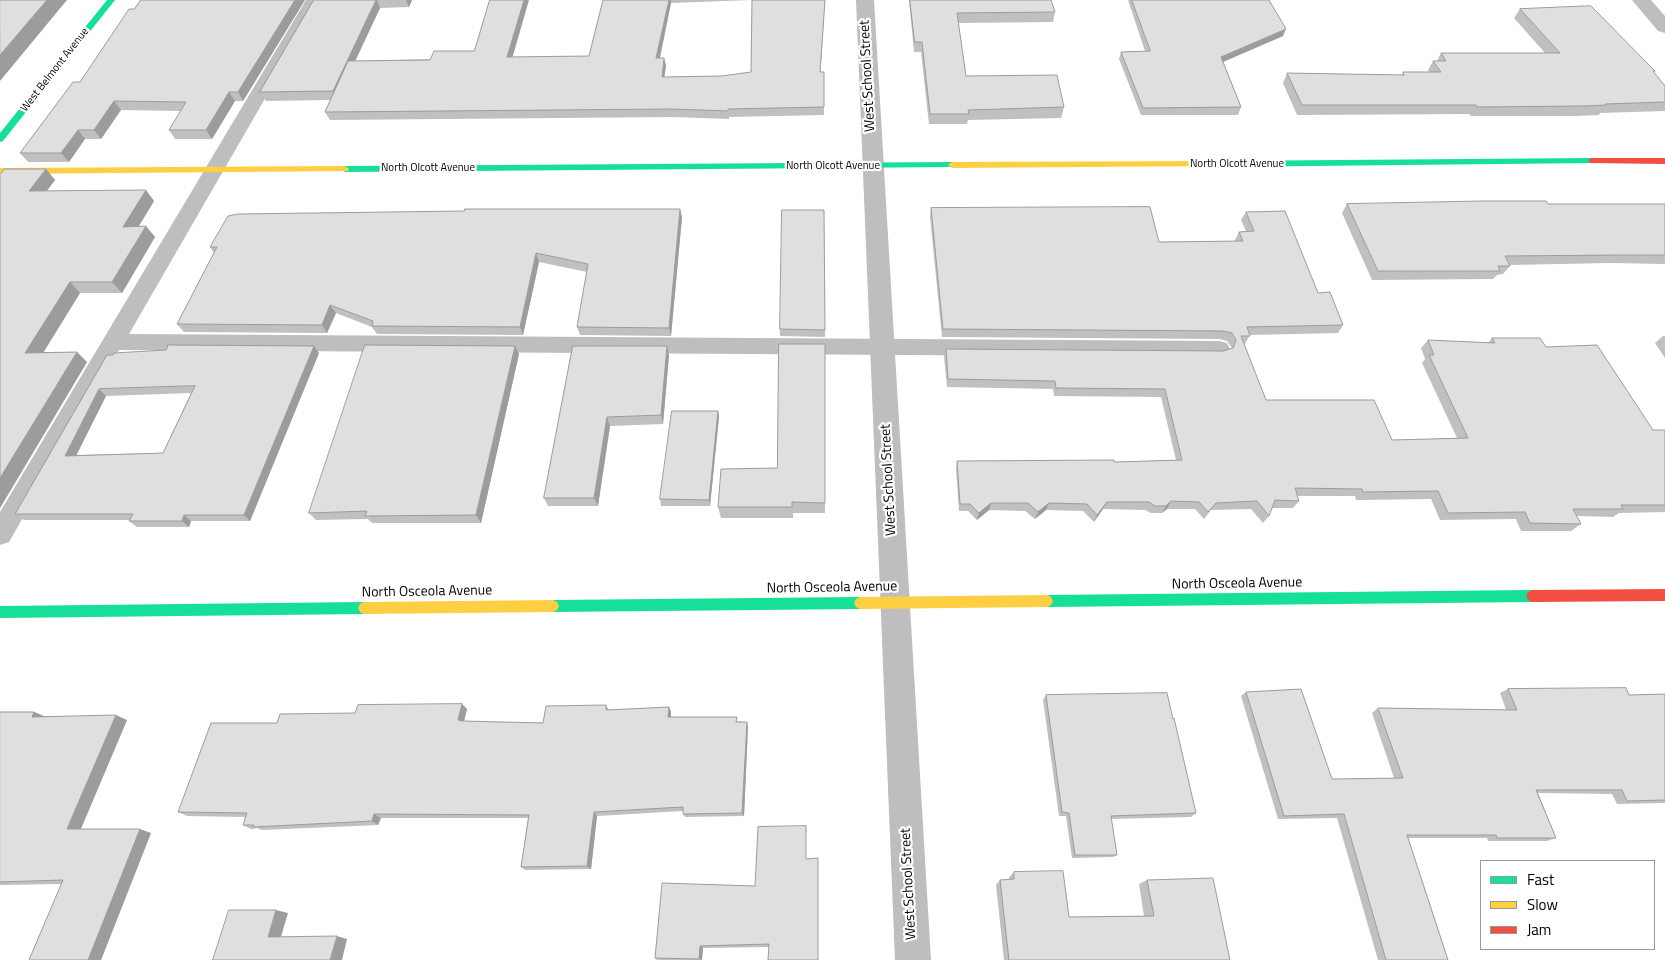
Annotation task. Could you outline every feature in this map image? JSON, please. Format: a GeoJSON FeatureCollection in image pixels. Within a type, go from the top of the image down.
{"type":"FeatureCollection","features":[{"type":"Feature","properties":{"kind":"street","name":"West Belmont Avenue"},"geometry":{"type":"LineString","coordinates":[[0,140],[111,0]]}},
{"type":"Feature","properties":{"kind":"street","name":"West School Street"},"geometry":{"type":"LineString","coordinates":[[865,0],[912,960]]}},
{"type":"Feature","properties":{"kind":"street"},"geometry":{"type":"LineString","coordinates":[[1641,0],[1665,27]]}},
{"type":"Feature","properties":{"kind":"street","name":"North Olcott Avenue"},"geometry":{"type":"LineString","coordinates":[[0,171],[1665,161]]}},
{"type":"Feature","properties":{"kind":"street","name":"North Osceola Avenue"},"geometry":{"type":"LineString","coordinates":[[0,612],[1665,595]]}},
{"type":"Feature","properties":{"kind":"lane"},"geometry":{"type":"LineString","coordinates":[[0,534],[314,0]]}},
{"type":"Feature","properties":{"kind":"lane"},"geometry":{"type":"LineString","coordinates":[[113,342],[1219,349]]}},
{"type":"Feature","properties":{"kind":"building"},"geometry":{"type":"Polygon","coordinates":[[[0,0],[47,0],[0,55],[0,0]]]}},
{"type":"Feature","properties":{"kind":"building"},"geometry":{"type":"Polygon","coordinates":[[[141,0],[295,0],[238,92],[229,92],[206,130],[169,130],[186,102],[114,101],[94,130],[78,130],[61,153],[20,153],[73,82],[80,82],[129,9],[134,9],[141,0]]]}},
{"type":"Feature","properties":{"kind":"building"},"geometry":{"type":"Polygon","coordinates":[[[314,0],[376,0],[333,91],[260,92],[314,0]]]}},
{"type":"Feature","properties":{"kind":"building"},"geometry":{"type":"Polygon","coordinates":[[[490,0],[524,0],[507,57],[589,56],[603,0],[669,0],[656,58],[664,58],[662,77],[722,76],[751,72],[752,0],[825,0],[820,72],[824,72],[824,107],[728,109],[728,111],[672,109],[325,112],[348,61],[430,60],[434,51],[474,51],[490,0]]]}},
{"type":"Feature","properties":{"kind":"building"},"geometry":{"type":"Polygon","coordinates":[[[910,0],[1051,0],[1055,12],[957,13],[966,76],[1057,75],[1064,107],[968,110],[969,114],[930,114],[922,42],[915,42],[910,0]]]}},
{"type":"Feature","properties":{"kind":"building"},"geometry":{"type":"Polygon","coordinates":[[[1132,0],[1269,0],[1286,29],[1221,57],[1241,107],[1143,108],[1121,52],[1150,51],[1132,0]]]}},
{"type":"Feature","properties":{"kind":"building"},"geometry":{"type":"Polygon","coordinates":[[[1591,6],[1655,71],[1653,71],[1665,86],[1665,102],[1584,106],[1477,107],[1476,105],[1302,105],[1287,73],[1404,75],[1403,72],[1441,72],[1433,61],[1446,61],[1441,53],[1560,53],[1520,9],[1591,6]]]}},
{"type":"Feature","properties":{"kind":"building"},"geometry":{"type":"Polygon","coordinates":[[[5,169],[46,169],[29,191],[146,190],[123,227],[146,226],[112,282],[70,282],[25,353],[77,352],[0,478],[0,175],[5,169]]]}},
{"type":"Feature","properties":{"kind":"building"},"geometry":{"type":"Polygon","coordinates":[[[1546,201],[1548,204],[1665,204],[1665,255],[1505,256],[1510,266],[1498,266],[1500,271],[1378,271],[1347,204],[1546,201]]]}},
{"type":"Feature","properties":{"kind":"building"},"geometry":{"type":"Polygon","coordinates":[[[1150,207],[1159,242],[1243,241],[1239,232],[1254,231],[1246,212],[1285,211],[1318,293],[1330,292],[1343,325],[1247,327],[1250,336],[1241,336],[1266,400],[1374,400],[1392,440],[1468,438],[1429,355],[1434,355],[1428,340],[1495,343],[1492,338],[1540,338],[1546,347],[1597,345],[1653,430],[1665,430],[1665,505],[1621,505],[1623,509],[1573,509],[1581,524],[1530,523],[1525,512],[1448,513],[1438,491],[1363,492],[1362,489],[1295,488],[1299,501],[1275,500],[1269,516],[1257,501],[1216,503],[1208,512],[1199,502],[1171,501],[1166,506],[1155,506],[1149,502],[1107,502],[1097,515],[1087,504],[1049,503],[1038,512],[1028,503],[991,503],[979,513],[970,504],[960,504],[957,461],[1114,460],[1114,462],[1182,460],[1165,389],[1056,388],[1055,381],[948,379],[946,349],[1223,351],[1233,348],[1236,340],[1232,333],[1223,331],[943,329],[931,208],[1150,207]]]}},
{"type":"Feature","properties":{"kind":"building"},"geometry":{"type":"Polygon","coordinates":[[[465,209],[680,209],[669,328],[577,327],[588,264],[536,253],[520,327],[372,326],[373,321],[330,305],[322,325],[177,324],[217,247],[210,247],[228,216],[238,214],[464,211],[465,209]]]}},
{"type":"Feature","properties":{"kind":"building"},"geometry":{"type":"Polygon","coordinates":[[[782,210],[824,210],[825,330],[780,329],[782,210]]]}},
{"type":"Feature","properties":{"kind":"building"},"geometry":{"type":"Polygon","coordinates":[[[779,344],[825,344],[825,503],[792,502],[792,507],[718,507],[721,469],[777,468],[779,344]]]}},
{"type":"Feature","properties":{"kind":"building"},"geometry":{"type":"Polygon","coordinates":[[[168,345],[314,346],[244,515],[184,515],[182,521],[129,521],[133,514],[15,514],[107,355],[166,350],[168,345]],[[195,386],[99,389],[65,456],[163,453],[195,386]]]}},
{"type":"Feature","properties":{"kind":"building"},"geometry":{"type":"Polygon","coordinates":[[[365,345],[515,346],[476,515],[365,516],[367,511],[309,513],[365,345]]]}},
{"type":"Feature","properties":{"kind":"building"},"geometry":{"type":"Polygon","coordinates":[[[573,346],[667,346],[661,415],[607,417],[594,498],[544,498],[573,346]]]}},
{"type":"Feature","properties":{"kind":"building"},"geometry":{"type":"Polygon","coordinates":[[[672,411],[718,411],[709,500],[660,499],[672,411]]]}},
{"type":"Feature","properties":{"kind":"building"},"geometry":{"type":"Polygon","coordinates":[[[1626,688],[1629,695],[1665,694],[1665,800],[1627,801],[1622,790],[1536,790],[1556,838],[1497,838],[1496,835],[1407,835],[1448,960],[1386,960],[1344,814],[1284,816],[1246,692],[1301,689],[1332,779],[1403,778],[1378,708],[1517,710],[1508,689],[1626,688]]]}},
{"type":"Feature","properties":{"kind":"building"},"geometry":{"type":"Polygon","coordinates":[[[1167,693],[1196,813],[1111,816],[1117,855],[1075,855],[1069,813],[1062,812],[1046,695],[1167,693]]]}},
{"type":"Feature","properties":{"kind":"building"},"geometry":{"type":"Polygon","coordinates":[[[462,704],[458,720],[463,721],[543,723],[546,706],[606,705],[606,710],[669,707],[668,717],[737,717],[736,722],[747,722],[742,813],[683,814],[683,807],[594,812],[587,866],[521,867],[529,815],[374,814],[372,821],[253,827],[254,825],[243,825],[247,813],[178,812],[211,723],[277,723],[280,714],[355,713],[358,705],[462,704]]]}},
{"type":"Feature","properties":{"kind":"building"},"geometry":{"type":"Polygon","coordinates":[[[0,712],[34,712],[32,717],[116,715],[67,829],[140,829],[88,960],[29,960],[63,880],[0,882],[0,712]]]}},
{"type":"Feature","properties":{"kind":"building"},"geometry":{"type":"Polygon","coordinates":[[[806,826],[806,859],[818,858],[818,960],[768,960],[769,944],[700,946],[699,959],[655,958],[662,883],[755,886],[758,827],[806,826]]]}},
{"type":"Feature","properties":{"kind":"building"},"geometry":{"type":"Polygon","coordinates":[[[1063,871],[1069,917],[1154,916],[1147,880],[1213,878],[1230,960],[1009,960],[1000,880],[1014,879],[1014,872],[1063,871]]]}},
{"type":"Feature","properties":{"kind":"building"},"geometry":{"type":"Polygon","coordinates":[[[229,910],[276,910],[268,937],[337,936],[330,960],[213,960],[229,910]]]}},
{"type":"Feature","properties":{"kind":"traffic: fast"},"geometry":{"type":"LineString","coordinates":[[0,139],[111,0]]}},
{"type":"Feature","properties":{"kind":"traffic: fast"},"geometry":{"type":"LineString","coordinates":[[1214,164],[1592,161]]}},
{"type":"Feature","properties":{"kind":"traffic: fast"},"geometry":{"type":"LineString","coordinates":[[345,169],[952,165]]}},
{"type":"Feature","properties":{"kind":"traffic: fast"},"geometry":{"type":"LineString","coordinates":[[1047,601],[1532,596]]}},
{"type":"Feature","properties":{"kind":"traffic: fast"},"geometry":{"type":"LineString","coordinates":[[553,606],[860,603]]}},
{"type":"Feature","properties":{"kind":"traffic: fast"},"geometry":{"type":"LineString","coordinates":[[0,612],[364,608]]}},
{"type":"Feature","properties":{"kind":"traffic: slow"},"geometry":{"type":"LineString","coordinates":[[952,165],[1214,164]]}},
{"type":"Feature","properties":{"kind":"traffic: slow"},"geometry":{"type":"LineString","coordinates":[[0,171],[345,169]]}},
{"type":"Feature","properties":{"kind":"traffic: slow"},"geometry":{"type":"LineString","coordinates":[[860,603],[1047,601]]}},
{"type":"Feature","properties":{"kind":"traffic: slow"},"geometry":{"type":"LineString","coordinates":[[364,608],[553,606]]}},
{"type":"Feature","properties":{"kind":"traffic: jam"},"geometry":{"type":"LineString","coordinates":[[1592,161],[1665,161]]}},
{"type":"Feature","properties":{"kind":"traffic: jam"},"geometry":{"type":"LineString","coordinates":[[1532,596],[1665,595]]}}]}
